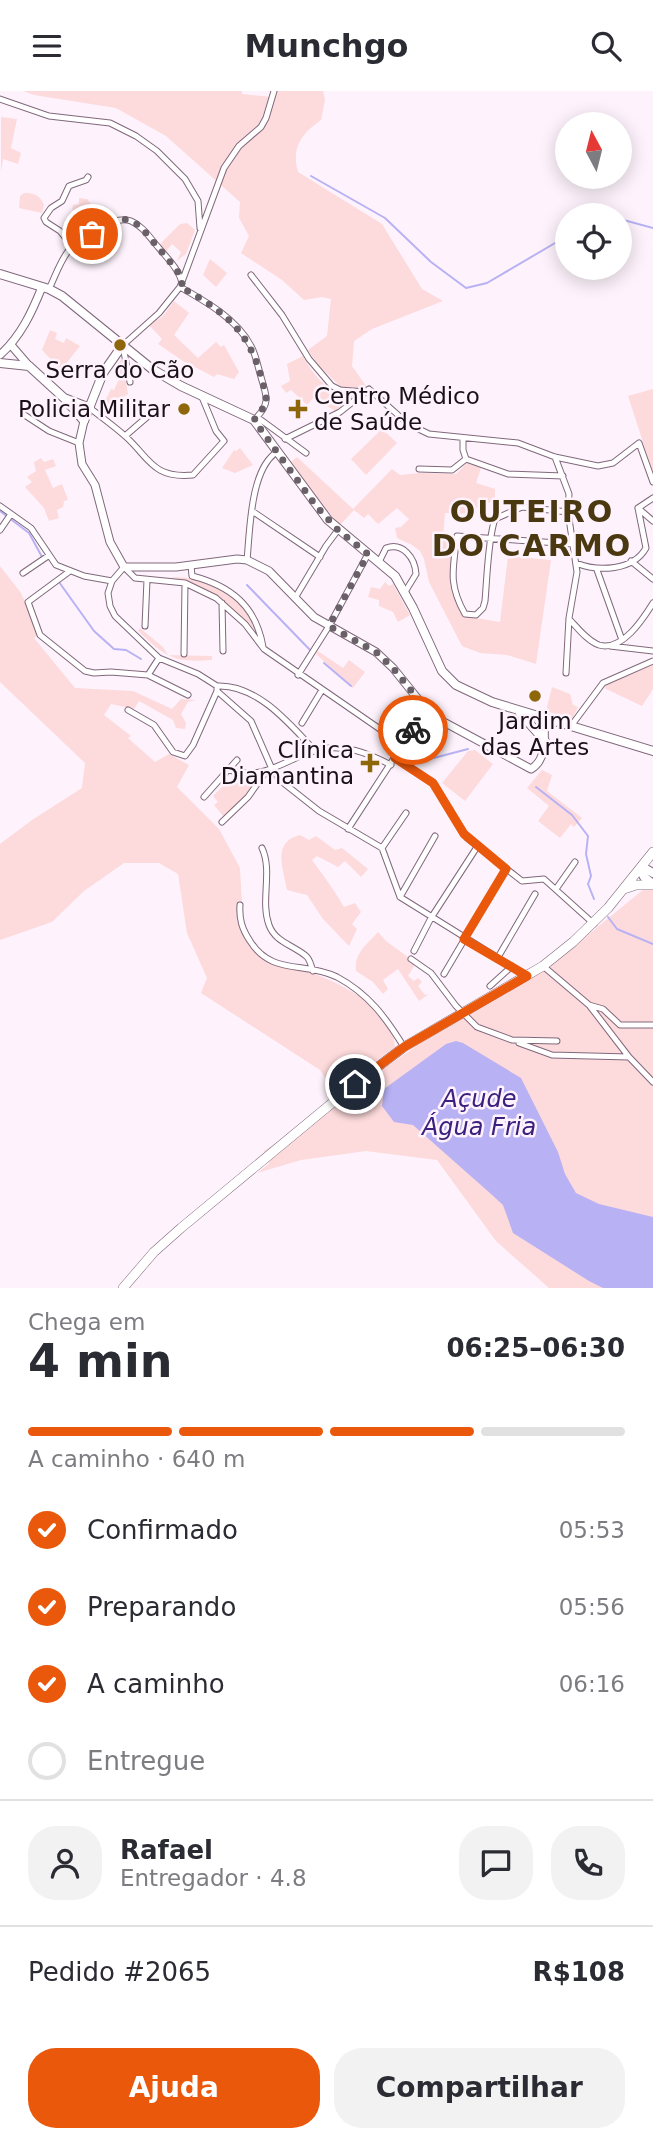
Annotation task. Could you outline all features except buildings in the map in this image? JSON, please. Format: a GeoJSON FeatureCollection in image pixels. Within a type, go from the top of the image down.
{"type":"FeatureCollection","features":[{"type":"Feature","properties":{"kind":"main road"},"geometry":{"type":"LineString","coordinates":[[0,274],[46,288],[70,302],[123,347],[171,381],[256,419],[316,506],[338,530],[395,576],[432,652],[448,677],[478,697],[653,751]]}},
{"type":"Feature","properties":{"kind":"main road"},"geometry":{"type":"LineString","coordinates":[[0,363],[30,366],[84,421],[103,373],[123,347]]}},
{"type":"Feature","properties":{"kind":"main road"},"geometry":{"type":"LineString","coordinates":[[64,398],[90,408]]}},
{"type":"Feature","properties":{"kind":"main road"},"geometry":{"type":"LineString","coordinates":[[518,711],[545,741]]}},
{"type":"Feature","properties":{"kind":"main road"},"geometry":{"type":"LineString","coordinates":[[123,1288],[154,1252],[181,1228],[355,1084],[404,1047],[543,966],[594,924],[653,852]]}},
{"type":"Feature","properties":{"kind":"main road"},"geometry":{"type":"LineString","coordinates":[[640,869],[653,873]]}},
{"type":"Feature","properties":{"kind":"main road"},"geometry":{"type":"LineString","coordinates":[[640,869],[653,885]]}},
{"type":"Feature","properties":{"kind":"main road"},"geometry":{"type":"LineString","coordinates":[[622,890],[636,885],[653,885]]}},
{"type":"Feature","properties":{"kind":"street"},"geometry":{"type":"LineString","coordinates":[[130,382],[123,347],[159,313],[181,285],[224,168],[239,146],[261,127],[274,91]]}},
{"type":"Feature","properties":{"kind":"street"},"geometry":{"type":"LineString","coordinates":[[0,99],[49,116],[110,123],[136,136],[170,163],[196,196],[200,234]]}},
{"type":"Feature","properties":{"kind":"street"},"geometry":{"type":"LineString","coordinates":[[73,247],[61,231],[44,218],[51,208],[62,201],[69,186],[88,177]]}},
{"type":"Feature","properties":{"kind":"street"},"geometry":{"type":"LineString","coordinates":[[0,355],[25,325],[66,254],[111,221],[127,219],[141,227],[179,273],[181,285],[220,313],[248,341],[267,399],[264,409],[256,419],[306,453]]}},
{"type":"Feature","properties":{"kind":"street"},"geometry":{"type":"LineString","coordinates":[[174,267],[190,261]]}},
{"type":"Feature","properties":{"kind":"street"},"geometry":{"type":"LineString","coordinates":[[251,275],[282,315],[309,359],[332,386],[340,390],[357,389],[365,392]]}},
{"type":"Feature","properties":{"kind":"street"},"geometry":{"type":"LineString","coordinates":[[11,345],[30,366]]}},
{"type":"Feature","properties":{"kind":"street"},"geometry":{"type":"LineString","coordinates":[[285,439],[340,412],[369,389],[408,425],[419,431],[463,439],[517,443],[555,457],[604,466],[613,463],[639,443],[653,482]]}},
{"type":"Feature","properties":{"kind":"street"},"geometry":{"type":"LineString","coordinates":[[90,408],[125,436],[155,468],[174,475],[193,475],[224,441],[216,432],[201,394]]}},
{"type":"Feature","properties":{"kind":"street"},"geometry":{"type":"LineString","coordinates":[[125,436],[155,411]]}},
{"type":"Feature","properties":{"kind":"street"},"geometry":{"type":"LineString","coordinates":[[23,414],[48,431],[79,443]]}},
{"type":"Feature","properties":{"kind":"street"},"geometry":{"type":"LineString","coordinates":[[84,421],[79,443],[82,464],[95,485],[110,542],[133,577],[186,583],[200,588],[222,603],[245,624],[264,649],[322,690],[433,783],[464,834],[477,847],[522,881],[544,879],[594,924]]}},
{"type":"Feature","properties":{"kind":"street"},"geometry":{"type":"LineString","coordinates":[[463,439],[466,459],[508,474],[563,476]]}},
{"type":"Feature","properties":{"kind":"street"},"geometry":{"type":"LineString","coordinates":[[247,560],[259,476],[264,463],[277,452]]}},
{"type":"Feature","properties":{"kind":"street"},"geometry":{"type":"LineString","coordinates":[[555,457],[569,494],[568,512],[576,563],[566,673]]}},
{"type":"Feature","properties":{"kind":"street"},"geometry":{"type":"LineString","coordinates":[[419,469],[452,470],[466,459]]}},
{"type":"Feature","properties":{"kind":"street"},"geometry":{"type":"LineString","coordinates":[[638,508],[653,498]]}},
{"type":"Feature","properties":{"kind":"street"},"geometry":{"type":"LineString","coordinates":[[0,506],[34,531],[56,565],[111,581]]}},
{"type":"Feature","properties":{"kind":"street"},"geometry":{"type":"LineString","coordinates":[[568,512],[525,507],[514,509],[495,519],[492,539],[483,608],[476,615],[465,614],[452,582],[457,536],[492,539],[572,544]]}},
{"type":"Feature","properties":{"kind":"street"},"geometry":{"type":"LineString","coordinates":[[638,508],[653,521]]}},
{"type":"Feature","properties":{"kind":"street"},"geometry":{"type":"LineString","coordinates":[[576,563],[597,570],[639,557],[646,548],[638,508]]}},
{"type":"Feature","properties":{"kind":"street"},"geometry":{"type":"LineString","coordinates":[[252,511],[320,557]]}},
{"type":"Feature","properties":{"kind":"street"},"geometry":{"type":"LineString","coordinates":[[0,530],[11,513]]}},
{"type":"Feature","properties":{"kind":"street"},"geometry":{"type":"LineString","coordinates":[[295,599],[338,530]]}},
{"type":"Feature","properties":{"kind":"street"},"geometry":{"type":"LineString","coordinates":[[379,562],[386,548],[395,546],[400,547],[413,560],[416,574],[405,592]]}},
{"type":"Feature","properties":{"kind":"street"},"geometry":{"type":"LineString","coordinates":[[298,675],[329,626],[368,554]]}},
{"type":"Feature","properties":{"kind":"street"},"geometry":{"type":"LineString","coordinates":[[23,573],[48,556]]}},
{"type":"Feature","properties":{"kind":"street"},"geometry":{"type":"LineString","coordinates":[[527,976],[400,897],[382,848],[299,797],[272,769],[251,721],[217,688],[198,674],[159,658],[112,612],[108,596],[111,581],[124,567],[247,560],[269,571],[314,617],[376,652],[393,668],[426,709],[461,733],[491,746],[531,769],[543,753],[544,719]]}},
{"type":"Feature","properties":{"kind":"street"},"geometry":{"type":"LineString","coordinates":[[631,561],[653,579]]}},
{"type":"Feature","properties":{"kind":"street"},"geometry":{"type":"LineString","coordinates":[[191,565],[192,576],[224,586],[247,608],[260,631],[264,649]]}},
{"type":"Feature","properties":{"kind":"street"},"geometry":{"type":"LineString","coordinates":[[597,570],[624,638],[642,649]]}},
{"type":"Feature","properties":{"kind":"street"},"geometry":{"type":"LineString","coordinates":[[70,571],[29,601],[28,607],[40,635],[89,673],[148,675],[188,695]]}},
{"type":"Feature","properties":{"kind":"street"},"geometry":{"type":"LineString","coordinates":[[145,626],[147,580]]}},
{"type":"Feature","properties":{"kind":"street"},"geometry":{"type":"LineString","coordinates":[[184,654],[186,583]]}},
{"type":"Feature","properties":{"kind":"street"},"geometry":{"type":"LineString","coordinates":[[222,603],[223,651]]}},
{"type":"Feature","properties":{"kind":"street"},"geometry":{"type":"LineString","coordinates":[[604,646],[624,638],[641,623],[653,603]]}},
{"type":"Feature","properties":{"kind":"street"},"geometry":{"type":"LineString","coordinates":[[569,619],[593,642],[604,646],[653,651]]}},
{"type":"Feature","properties":{"kind":"street"},"geometry":{"type":"LineString","coordinates":[[148,675],[159,658]]}},
{"type":"Feature","properties":{"kind":"street"},"geometry":{"type":"LineString","coordinates":[[571,726],[603,683],[653,661]]}},
{"type":"Feature","properties":{"kind":"street"},"geometry":{"type":"LineString","coordinates":[[217,688],[233,687],[253,695],[315,751]]}},
{"type":"Feature","properties":{"kind":"street"},"geometry":{"type":"LineString","coordinates":[[128,710],[154,725],[173,753],[185,756],[193,745],[217,688]]}},
{"type":"Feature","properties":{"kind":"street"},"geometry":{"type":"LineString","coordinates":[[302,723],[322,690]]}},
{"type":"Feature","properties":{"kind":"street"},"geometry":{"type":"LineString","coordinates":[[348,829],[426,709]]}},
{"type":"Feature","properties":{"kind":"street"},"geometry":{"type":"LineString","coordinates":[[229,770],[246,775],[265,773],[315,751],[349,749],[391,765]]}},
{"type":"Feature","properties":{"kind":"street"},"geometry":{"type":"LineString","coordinates":[[204,797],[237,760]]}},
{"type":"Feature","properties":{"kind":"street"},"geometry":{"type":"LineString","coordinates":[[222,822],[248,797],[265,773]]}},
{"type":"Feature","properties":{"kind":"street"},"geometry":{"type":"LineString","coordinates":[[382,848],[406,813]]}},
{"type":"Feature","properties":{"kind":"street"},"geometry":{"type":"LineString","coordinates":[[400,897],[435,836]]}},
{"type":"Feature","properties":{"kind":"street"},"geometry":{"type":"LineString","coordinates":[[415,951],[431,918],[477,847]]}},
{"type":"Feature","properties":{"kind":"street"},"geometry":{"type":"LineString","coordinates":[[262,848],[267,864],[268,924],[285,945],[308,957],[313,971]]}},
{"type":"Feature","properties":{"kind":"street"},"geometry":{"type":"LineString","coordinates":[[556,888],[575,862]]}},
{"type":"Feature","properties":{"kind":"street"},"geometry":{"type":"LineString","coordinates":[[444,974],[506,869]]}},
{"type":"Feature","properties":{"kind":"street"},"geometry":{"type":"LineString","coordinates":[[497,958],[535,894]]}},
{"type":"Feature","properties":{"kind":"street"},"geometry":{"type":"LineString","coordinates":[[240,905],[241,925],[258,953],[268,961],[334,976],[365,995],[386,1018],[404,1047]]}},
{"type":"Feature","properties":{"kind":"street"},"geometry":{"type":"LineString","coordinates":[[411,959],[435,977],[463,1014],[477,1027],[552,1055],[629,1057]]}},
{"type":"Feature","properties":{"kind":"street"},"geometry":{"type":"LineString","coordinates":[[543,966],[589,1005],[629,1057],[653,1081]]}},
{"type":"Feature","properties":{"kind":"street"},"geometry":{"type":"LineString","coordinates":[[490,986],[511,967]]}},
{"type":"Feature","properties":{"kind":"street"},"geometry":{"type":"LineString","coordinates":[[589,1005],[603,1009],[620,1025],[653,1025]]}},
{"type":"Feature","properties":{"kind":"street"},"geometry":{"type":"LineString","coordinates":[[512,1040],[557,1041]]}},
{"type":"Feature","properties":{"kind":"shaded area"},"geometry":{"type":"Polygon","coordinates":[[[23,91],[242,91],[242,94],[272,97],[274,91],[323,91],[325,100],[321,120],[299,142],[296,156],[298,172],[382,224],[422,289],[443,301],[372,329],[354,341],[352,366],[369,390],[343,389],[319,366],[308,350],[327,336],[331,299],[322,297],[304,300],[282,280],[241,253],[249,236],[239,218],[240,202],[166,136],[116,108],[23,91]]]}},
{"type":"Feature","properties":{"kind":"shaded area"},"geometry":{"type":"Polygon","coordinates":[[[1,117],[17,119],[11,148],[21,153],[18,164],[3,159],[1,172],[1,117]]]}},
{"type":"Feature","properties":{"kind":"shaded area"},"geometry":{"type":"Polygon","coordinates":[[[24,193],[34,194],[41,199],[44,205],[42,213],[19,208],[20,196],[24,193]]]}},
{"type":"Feature","properties":{"kind":"shaded area"},"geometry":{"type":"Polygon","coordinates":[[[79,198],[87,199],[96,211],[72,228],[68,222],[77,212],[72,209],[73,205],[79,204],[79,198]]]}},
{"type":"Feature","properties":{"kind":"shaded area"},"geometry":{"type":"Polygon","coordinates":[[[187,223],[195,230],[186,254],[177,261],[181,252],[172,244],[166,252],[160,244],[180,224],[187,223]]]}},
{"type":"Feature","properties":{"kind":"shaded area"},"geometry":{"type":"Polygon","coordinates":[[[210,259],[227,273],[216,287],[203,275],[210,259]]]}},
{"type":"Feature","properties":{"kind":"shaded area"},"geometry":{"type":"Polygon","coordinates":[[[174,301],[189,313],[174,335],[198,358],[216,342],[221,347],[224,345],[239,372],[234,379],[217,374],[214,377],[158,344],[162,339],[149,325],[163,316],[174,301]]]}},
{"type":"Feature","properties":{"kind":"shaded area"},"geometry":{"type":"Polygon","coordinates":[[[50,330],[57,333],[55,339],[64,343],[66,338],[80,346],[61,370],[42,350],[50,330]]]}},
{"type":"Feature","properties":{"kind":"shaded area"},"geometry":{"type":"Polygon","coordinates":[[[303,356],[318,378],[332,390],[358,395],[335,411],[314,397],[307,405],[291,390],[286,393],[281,386],[290,381],[287,364],[303,356]]]}},
{"type":"Feature","properties":{"kind":"shaded area"},"geometry":{"type":"Polygon","coordinates":[[[122,358],[128,394],[116,402],[120,407],[115,414],[110,410],[105,415],[100,411],[121,375],[113,371],[122,358]]]}},
{"type":"Feature","properties":{"kind":"shaded area"},"geometry":{"type":"Polygon","coordinates":[[[653,389],[653,473],[628,396],[653,389]]]}},
{"type":"Feature","properties":{"kind":"shaded area"},"geometry":{"type":"Polygon","coordinates":[[[382,429],[397,443],[366,475],[351,459],[382,429]]]}},
{"type":"Feature","properties":{"kind":"shaded area"},"geometry":{"type":"Polygon","coordinates":[[[240,448],[253,465],[235,473],[222,468],[234,450],[240,448]]]}},
{"type":"Feature","properties":{"kind":"shaded area"},"geometry":{"type":"Polygon","coordinates":[[[297,457],[353,509],[392,469],[400,475],[456,474],[468,462],[481,468],[476,483],[495,489],[495,500],[476,508],[476,514],[445,513],[443,539],[454,540],[451,571],[455,595],[464,616],[500,622],[508,556],[551,560],[536,664],[507,655],[480,653],[462,646],[429,582],[420,551],[397,538],[395,528],[401,527],[409,519],[397,508],[378,524],[368,514],[364,518],[354,510],[340,525],[290,463],[297,457]]]}},
{"type":"Feature","properties":{"kind":"shaded area"},"geometry":{"type":"Polygon","coordinates":[[[41,458],[44,462],[53,459],[56,466],[45,470],[53,488],[62,484],[68,500],[57,510],[59,518],[49,521],[44,508],[25,487],[32,482],[27,477],[36,471],[34,462],[41,458]]]}},
{"type":"Feature","properties":{"kind":"shaded area"},"geometry":{"type":"Polygon","coordinates":[[[0,566],[21,593],[40,633],[34,638],[75,688],[133,691],[172,709],[181,699],[196,700],[188,702],[181,714],[186,723],[185,729],[176,728],[173,720],[139,701],[134,709],[111,704],[104,715],[131,736],[128,738],[155,762],[169,754],[189,765],[177,787],[219,829],[240,868],[243,924],[258,954],[319,976],[362,998],[378,1012],[390,1028],[395,1047],[354,1077],[327,1081],[320,1070],[201,993],[207,978],[187,933],[178,874],[159,863],[124,863],[84,891],[52,922],[0,940],[0,844],[82,788],[85,763],[0,682],[0,566]]]}},
{"type":"Feature","properties":{"kind":"shaded area"},"geometry":{"type":"Polygon","coordinates":[[[171,577],[202,581],[227,592],[245,612],[259,640],[218,597],[171,577]]]}},
{"type":"Feature","properties":{"kind":"shaded area"},"geometry":{"type":"Polygon","coordinates":[[[385,582],[389,586],[393,584],[410,615],[398,622],[393,612],[379,606],[379,600],[368,597],[371,587],[380,589],[385,582]]]}},
{"type":"Feature","properties":{"kind":"shaded area"},"geometry":{"type":"Polygon","coordinates":[[[140,628],[163,647],[168,655],[138,631],[140,628]]]}},
{"type":"Feature","properties":{"kind":"shaded area"},"geometry":{"type":"Polygon","coordinates":[[[318,651],[343,668],[349,660],[365,672],[353,688],[316,654],[318,651]]]}},
{"type":"Feature","properties":{"kind":"shaded area"},"geometry":{"type":"Polygon","coordinates":[[[168,655],[212,656],[212,660],[179,659],[168,655]]]}},
{"type":"Feature","properties":{"kind":"shaded area"},"geometry":{"type":"Polygon","coordinates":[[[653,664],[653,689],[642,706],[604,688],[610,681],[653,664]]]}},
{"type":"Feature","properties":{"kind":"shaded area"},"geometry":{"type":"Polygon","coordinates":[[[552,687],[570,694],[573,705],[578,707],[572,719],[546,711],[552,687]]]}},
{"type":"Feature","properties":{"kind":"shaded area"},"geometry":{"type":"Polygon","coordinates":[[[475,750],[493,764],[465,801],[442,783],[468,751],[475,750]]]}},
{"type":"Feature","properties":{"kind":"shaded area"},"geometry":{"type":"Polygon","coordinates":[[[542,770],[552,775],[547,791],[582,818],[574,827],[571,824],[560,838],[538,821],[549,806],[527,788],[542,770]]]}},
{"type":"Feature","properties":{"kind":"shaded area"},"geometry":{"type":"Polygon","coordinates":[[[260,777],[238,806],[224,817],[214,805],[218,802],[213,796],[229,780],[260,777]]]}},
{"type":"Feature","properties":{"kind":"shaded area"},"geometry":{"type":"Polygon","coordinates":[[[300,835],[309,840],[316,836],[335,850],[342,848],[368,869],[361,877],[345,861],[338,867],[317,856],[312,860],[344,907],[355,903],[361,912],[352,924],[357,929],[349,946],[323,919],[307,895],[287,890],[281,857],[286,843],[300,835]]]}},
{"type":"Feature","properties":{"kind":"shaded area"},"geometry":{"type":"Polygon","coordinates":[[[649,885],[653,889],[653,1288],[549,1288],[496,1241],[437,1160],[366,1151],[301,1160],[257,1173],[269,1164],[264,1151],[463,1014],[584,938],[649,885]]]}},
{"type":"Feature","properties":{"kind":"shaded area"},"geometry":{"type":"Polygon","coordinates":[[[378,932],[416,963],[408,976],[414,981],[418,978],[422,982],[418,986],[425,995],[429,994],[419,1001],[398,969],[383,980],[388,989],[383,994],[373,982],[356,971],[359,954],[378,932]]]}},
{"type":"Feature","properties":{"kind":"water","name":"Açude Água Fria"},"geometry":{"type":"Polygon","coordinates":[[[456,1041],[521,1078],[576,1193],[599,1204],[653,1217],[653,1288],[603,1288],[513,1233],[503,1205],[413,1125],[394,1122],[382,1106],[384,1089],[446,1044],[456,1041]]]}},
{"type":"Feature","properties":{"kind":"waterway"},"geometry":{"type":"LineString","coordinates":[[311,176],[385,218],[431,262],[466,288],[487,283],[555,243]]}},
{"type":"Feature","properties":{"kind":"waterway"},"geometry":{"type":"LineString","coordinates":[[632,222],[653,228]]}},
{"type":"Feature","properties":{"kind":"waterway"},"geometry":{"type":"LineString","coordinates":[[0,511],[29,533],[42,557]]}},
{"type":"Feature","properties":{"kind":"waterway"},"geometry":{"type":"LineString","coordinates":[[59,582],[94,631],[114,649],[126,650],[141,659]]}},
{"type":"Feature","properties":{"kind":"waterway"},"geometry":{"type":"LineString","coordinates":[[247,585],[312,652]]}},
{"type":"Feature","properties":{"kind":"waterway"},"geometry":{"type":"LineString","coordinates":[[324,663],[351,686]]}},
{"type":"Feature","properties":{"kind":"waterway"},"geometry":{"type":"LineString","coordinates":[[393,742],[395,752]]}},
{"type":"Feature","properties":{"kind":"waterway"},"geometry":{"type":"LineString","coordinates":[[415,760],[426,760],[468,749]]}},
{"type":"Feature","properties":{"kind":"waterway"},"geometry":{"type":"LineString","coordinates":[[536,787],[572,815],[588,836],[586,854],[591,876],[588,884],[594,899]]}},
{"type":"Feature","properties":{"kind":"waterway"},"geometry":{"type":"LineString","coordinates":[[608,917],[617,929],[653,944]]}},
{"type":"Feature","properties":{"kind":"way so far"},"geometry":{"type":"LineString","coordinates":[[92,234],[119,218],[137,224],[177,270],[182,283],[180,287],[220,313],[248,341],[254,353],[267,403],[254,420],[316,506],[338,530],[368,554],[329,626],[364,644],[393,668],[426,709],[413,730]]}},
{"type":"Feature","properties":{"kind":"place","name":"Serra do Cão"},"geometry":{"type":"Point","coordinates":[120,345]}},
{"type":"Feature","properties":{"kind":"place","name":"Policia Militar"},"geometry":{"type":"Point","coordinates":[184,409]}},
{"type":"Feature","properties":{"kind":"place","name":"Centro Médico de Saúde"},"geometry":{"type":"Point","coordinates":[298,409]}},
{"type":"Feature","properties":{"kind":"place","name":"Jardim das Artes"},"geometry":{"type":"Point","coordinates":[535,696]}},
{"type":"Feature","properties":{"kind":"place","name":"Clínica Diamantina"},"geometry":{"type":"Point","coordinates":[370,763]}},
{"type":"Feature","properties":{"kind":"district","name":"OUTEIRO DO CARMO"},"geometry":{"type":"Point","coordinates":[532,528]}},
{"type":"Feature","properties":{"kind":"route"},"geometry":{"type":"LineString","coordinates":[[355,1084],[404,1047],[527,976],[464,939],[506,869],[464,834],[429,779],[395,758],[413,730]]}}]}
